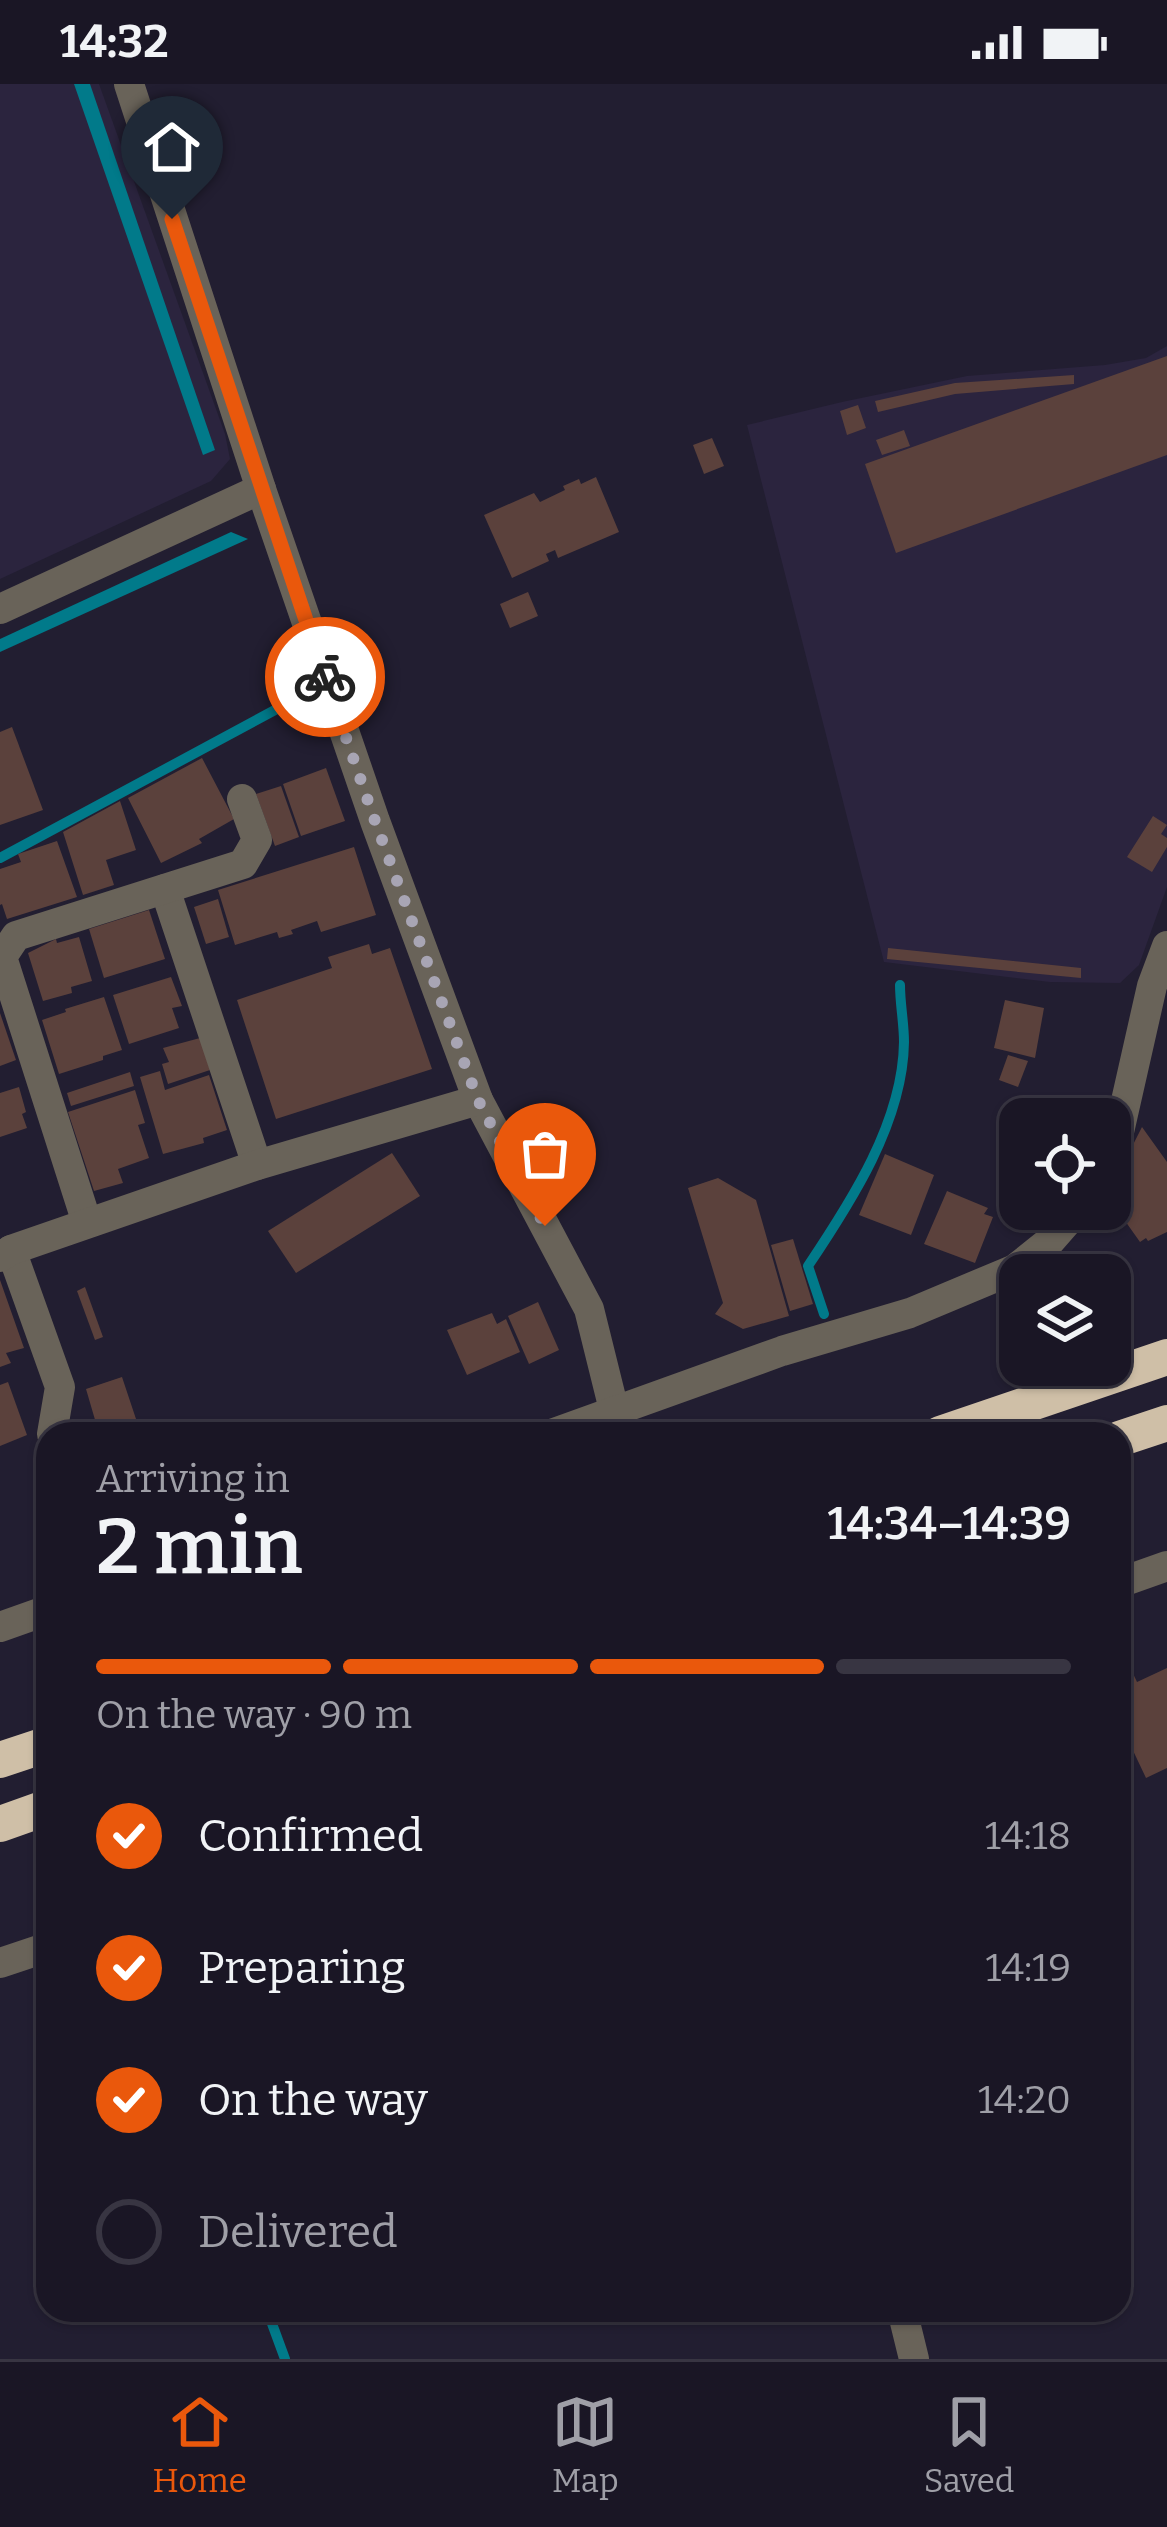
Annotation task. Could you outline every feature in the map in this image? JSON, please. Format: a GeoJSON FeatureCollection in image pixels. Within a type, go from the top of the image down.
{"type":"FeatureCollection","features":[{"type":"Feature","properties":{"kind":"highway"},"geometry":{"type":"LineString","coordinates":[[975,1422],[1167,1357]]}},
{"type":"Feature","properties":{"kind":"highway"},"geometry":{"type":"LineString","coordinates":[[1131,1435],[1167,1423]]}},
{"type":"Feature","properties":{"kind":"highway"},"geometry":{"type":"LineString","coordinates":[[0,1760],[36,1748]]}},
{"type":"Feature","properties":{"kind":"highway"},"geometry":{"type":"LineString","coordinates":[[0,1824],[36,1811]]}},
{"type":"Feature","properties":{"kind":"street"},"geometry":{"type":"LineString","coordinates":[[128,84],[375,821],[478,1100],[589,1309],[618,1422]]}},
{"type":"Feature","properties":{"kind":"street"},"geometry":{"type":"LineString","coordinates":[[0,609],[260,489]]}},
{"type":"Feature","properties":{"kind":"street"},"geometry":{"type":"LineString","coordinates":[[87,1223],[2,957],[16,936],[243,864],[257,840],[242,800]]}},
{"type":"Feature","properties":{"kind":"street"},"geometry":{"type":"LineString","coordinates":[[165,889],[257,1165]]}},
{"type":"Feature","properties":{"kind":"street"},"geometry":{"type":"LineString","coordinates":[[1127,1098],[1152,986],[1167,946]]}},
{"type":"Feature","properties":{"kind":"street"},"geometry":{"type":"LineString","coordinates":[[54,1422],[60,1387],[6,1253],[257,1165],[478,1100]]}},
{"type":"Feature","properties":{"kind":"street"},"geometry":{"type":"LineString","coordinates":[[620,1422],[782,1351],[910,1313],[1015,1269],[1059,1230]]}},
{"type":"Feature","properties":{"kind":"street"},"geometry":{"type":"LineString","coordinates":[[1131,1579],[1167,1566]]}},
{"type":"Feature","properties":{"kind":"street"},"geometry":{"type":"LineString","coordinates":[[0,1627],[36,1614]]}},
{"type":"Feature","properties":{"kind":"street"},"geometry":{"type":"LineString","coordinates":[[0,1963],[36,1951]]}},
{"type":"Feature","properties":{"kind":"street"},"geometry":{"type":"LineString","coordinates":[[905,2322],[914,2359]]}},
{"type":"Feature","properties":{"kind":"shaded area"},"geometry":{"type":"Polygon","coordinates":[[[0,84],[99,84],[230,459],[211,481],[0,579],[0,84]]]}},
{"type":"Feature","properties":{"kind":"shaded area"},"geometry":{"type":"Polygon","coordinates":[[[1167,346],[1167,887],[1139,965],[1120,983],[1050,982],[884,962],[747,425],[967,376],[1146,358],[1167,346]]]}},
{"type":"Feature","properties":{"kind":"water"},"geometry":{"type":"Polygon","coordinates":[[[74,84],[90,84],[215,450],[203,455],[74,84]]]}},
{"type":"Feature","properties":{"kind":"water"},"geometry":{"type":"Polygon","coordinates":[[[231,532],[248,539],[0,652],[0,639],[231,532]]]}},
{"type":"Feature","properties":{"kind":"building"},"geometry":{"type":"Polygon","coordinates":[[[1167,356],[1167,455],[896,553],[865,464],[1167,356]]]}},
{"type":"Feature","properties":{"kind":"building"},"geometry":{"type":"Polygon","coordinates":[[[1074,375],[1074,384],[955,394],[878,412],[875,401],[955,383],[1074,375]]]}},
{"type":"Feature","properties":{"kind":"building"},"geometry":{"type":"Polygon","coordinates":[[[858,405],[866,428],[847,435],[840,411],[858,405]]]}},
{"type":"Feature","properties":{"kind":"building"},"geometry":{"type":"Polygon","coordinates":[[[904,430],[910,446],[882,455],[876,440],[904,430]]]}},
{"type":"Feature","properties":{"kind":"building"},"geometry":{"type":"Polygon","coordinates":[[[712,438],[724,466],[704,474],[693,445],[712,438]]]}},
{"type":"Feature","properties":{"kind":"building"},"geometry":{"type":"Polygon","coordinates":[[[596,477],[619,532],[558,558],[555,550],[546,554],[549,561],[512,578],[484,515],[534,493],[540,502],[565,490],[563,486],[596,477]]]}},
{"type":"Feature","properties":{"kind":"building"},"geometry":{"type":"Polygon","coordinates":[[[528,592],[538,616],[510,628],[500,604],[528,592]]]}},
{"type":"Feature","properties":{"kind":"building"},"geometry":{"type":"Polygon","coordinates":[[[12,727],[43,810],[0,825],[0,732],[12,727]]]}},
{"type":"Feature","properties":{"kind":"building"},"geometry":{"type":"Polygon","coordinates":[[[202,758],[234,819],[199,839],[202,843],[161,863],[128,798],[202,758]]]}},
{"type":"Feature","properties":{"kind":"building"},"geometry":{"type":"Polygon","coordinates":[[[326,768],[345,821],[301,836],[283,784],[326,768]]]}},
{"type":"Feature","properties":{"kind":"building"},"geometry":{"type":"Polygon","coordinates":[[[281,786],[299,837],[275,846],[256,794],[281,786]]]}},
{"type":"Feature","properties":{"kind":"building"},"geometry":{"type":"Polygon","coordinates":[[[120,801],[136,850],[106,860],[114,885],[83,895],[63,832],[120,801]]]}},
{"type":"Feature","properties":{"kind":"building"},"geometry":{"type":"Polygon","coordinates":[[[1153,816],[1167,825],[1161,834],[1167,838],[1167,847],[1152,872],[1127,857],[1153,816]]]}},
{"type":"Feature","properties":{"kind":"building"},"geometry":{"type":"Polygon","coordinates":[[[57,841],[77,897],[7,919],[0,905],[0,869],[21,862],[18,854],[57,841]]]}},
{"type":"Feature","properties":{"kind":"building"},"geometry":{"type":"Polygon","coordinates":[[[354,847],[376,915],[321,932],[317,921],[291,930],[293,934],[279,938],[277,932],[235,945],[218,890],[354,847]]]}},
{"type":"Feature","properties":{"kind":"building"},"geometry":{"type":"Polygon","coordinates":[[[218,899],[229,937],[206,944],[194,907],[218,899]]]}},
{"type":"Feature","properties":{"kind":"building"},"geometry":{"type":"Polygon","coordinates":[[[149,910],[165,959],[104,978],[89,929],[149,910]]]}},
{"type":"Feature","properties":{"kind":"building"},"geometry":{"type":"Polygon","coordinates":[[[79,937],[92,981],[43,1001],[28,953],[56,939],[57,943],[79,937]]]}},
{"type":"Feature","properties":{"kind":"building"},"geometry":{"type":"Polygon","coordinates":[[[369,944],[372,954],[390,948],[432,1069],[276,1119],[237,1000],[332,968],[328,957],[369,944]]]}},
{"type":"Feature","properties":{"kind":"building"},"geometry":{"type":"Polygon","coordinates":[[[888,948],[1081,968],[1081,978],[887,959],[888,948]]]}},
{"type":"Feature","properties":{"kind":"building"},"geometry":{"type":"Polygon","coordinates":[[[171,977],[182,1006],[172,1008],[179,1028],[129,1044],[113,995],[171,977]]]}},
{"type":"Feature","properties":{"kind":"building"},"geometry":{"type":"Polygon","coordinates":[[[104,997],[122,1050],[59,1074],[42,1020],[104,997]]]}},
{"type":"Feature","properties":{"kind":"building"},"geometry":{"type":"Polygon","coordinates":[[[1005,1000],[1044,1008],[1035,1058],[994,1048],[1005,1000]]]}},
{"type":"Feature","properties":{"kind":"building"},"geometry":{"type":"Polygon","coordinates":[[[0,1013],[16,1060],[0,1066],[0,1013]]]}},
{"type":"Feature","properties":{"kind":"building"},"geometry":{"type":"Polygon","coordinates":[[[200,1038],[210,1070],[168,1084],[162,1064],[169,1062],[163,1048],[200,1038]]]}},
{"type":"Feature","properties":{"kind":"building"},"geometry":{"type":"Polygon","coordinates":[[[1008,1055],[1028,1061],[1018,1087],[999,1080],[1008,1055]]]}},
{"type":"Feature","properties":{"kind":"building"},"geometry":{"type":"Polygon","coordinates":[[[160,1071],[165,1090],[209,1075],[227,1130],[203,1138],[204,1143],[163,1154],[140,1077],[160,1071]]]}},
{"type":"Feature","properties":{"kind":"building"},"geometry":{"type":"Polygon","coordinates":[[[130,1072],[134,1086],[71,1106],[67,1093],[130,1072]]]}},
{"type":"Feature","properties":{"kind":"building"},"geometry":{"type":"Polygon","coordinates":[[[19,1087],[27,1128],[0,1137],[0,1093],[19,1087]]]}},
{"type":"Feature","properties":{"kind":"building"},"geometry":{"type":"Polygon","coordinates":[[[135,1090],[145,1123],[138,1125],[149,1158],[118,1169],[123,1183],[94,1191],[68,1112],[135,1090]]]}},
{"type":"Feature","properties":{"kind":"building"},"geometry":{"type":"Polygon","coordinates":[[[1142,1127],[1167,1162],[1167,1232],[1148,1241],[1140,1242],[1131,1229],[1131,1149],[1142,1127]]]}},
{"type":"Feature","properties":{"kind":"building"},"geometry":{"type":"Polygon","coordinates":[[[392,1153],[420,1196],[296,1273],[268,1231],[392,1153]]]}},
{"type":"Feature","properties":{"kind":"building"},"geometry":{"type":"Polygon","coordinates":[[[885,1154],[934,1175],[911,1235],[859,1215],[885,1154]]]}},
{"type":"Feature","properties":{"kind":"building"},"geometry":{"type":"Polygon","coordinates":[[[718,1178],[756,1200],[789,1316],[743,1329],[715,1314],[723,1303],[688,1188],[718,1178]]]}},
{"type":"Feature","properties":{"kind":"building"},"geometry":{"type":"Polygon","coordinates":[[[947,1191],[988,1208],[984,1214],[993,1217],[975,1263],[924,1244],[947,1191]]]}},
{"type":"Feature","properties":{"kind":"building"},"geometry":{"type":"Polygon","coordinates":[[[793,1239],[813,1304],[790,1311],[771,1245],[793,1239]]]}},
{"type":"Feature","properties":{"kind":"building"},"geometry":{"type":"Polygon","coordinates":[[[0,1280],[24,1348],[6,1353],[11,1363],[0,1367],[0,1280]]]}},
{"type":"Feature","properties":{"kind":"building"},"geometry":{"type":"Polygon","coordinates":[[[85,1287],[103,1337],[95,1340],[77,1291],[85,1287]]]}},
{"type":"Feature","properties":{"kind":"building"},"geometry":{"type":"Polygon","coordinates":[[[538,1302],[559,1350],[529,1364],[508,1316],[538,1302]]]}},
{"type":"Feature","properties":{"kind":"building"},"geometry":{"type":"Polygon","coordinates":[[[492,1313],[497,1324],[506,1319],[520,1352],[467,1375],[447,1330],[492,1313]]]}},
{"type":"Feature","properties":{"kind":"building"},"geometry":{"type":"Polygon","coordinates":[[[122,1377],[137,1422],[96,1422],[86,1389],[122,1377]]]}},
{"type":"Feature","properties":{"kind":"building"},"geometry":{"type":"Polygon","coordinates":[[[8,1382],[27,1435],[0,1446],[0,1385],[8,1382]]]}},
{"type":"Feature","properties":{"kind":"building"},"geometry":{"type":"Polygon","coordinates":[[[1167,1668],[1167,1768],[1146,1778],[1131,1746],[1131,1669],[1137,1682],[1167,1668]]]}},
{"type":"Feature","properties":{"kind":"waterway"},"geometry":{"type":"LineString","coordinates":[[0,858],[301,696]]}},
{"type":"Feature","properties":{"kind":"waterway"},"geometry":{"type":"LineString","coordinates":[[824,1314],[808,1266],[872,1160],[895,1102],[904,1042],[900,985]]}},
{"type":"Feature","properties":{"kind":"waterway"},"geometry":{"type":"LineString","coordinates":[[271,2322],[285,2359]]}},
{"type":"Feature","properties":{"kind":"way so far"},"geometry":{"type":"LineString","coordinates":[[325,677],[478,1100],[545,1226]]}},
{"type":"Feature","properties":{"kind":"route"},"geometry":{"type":"LineString","coordinates":[[172,219],[325,677]]}}]}
